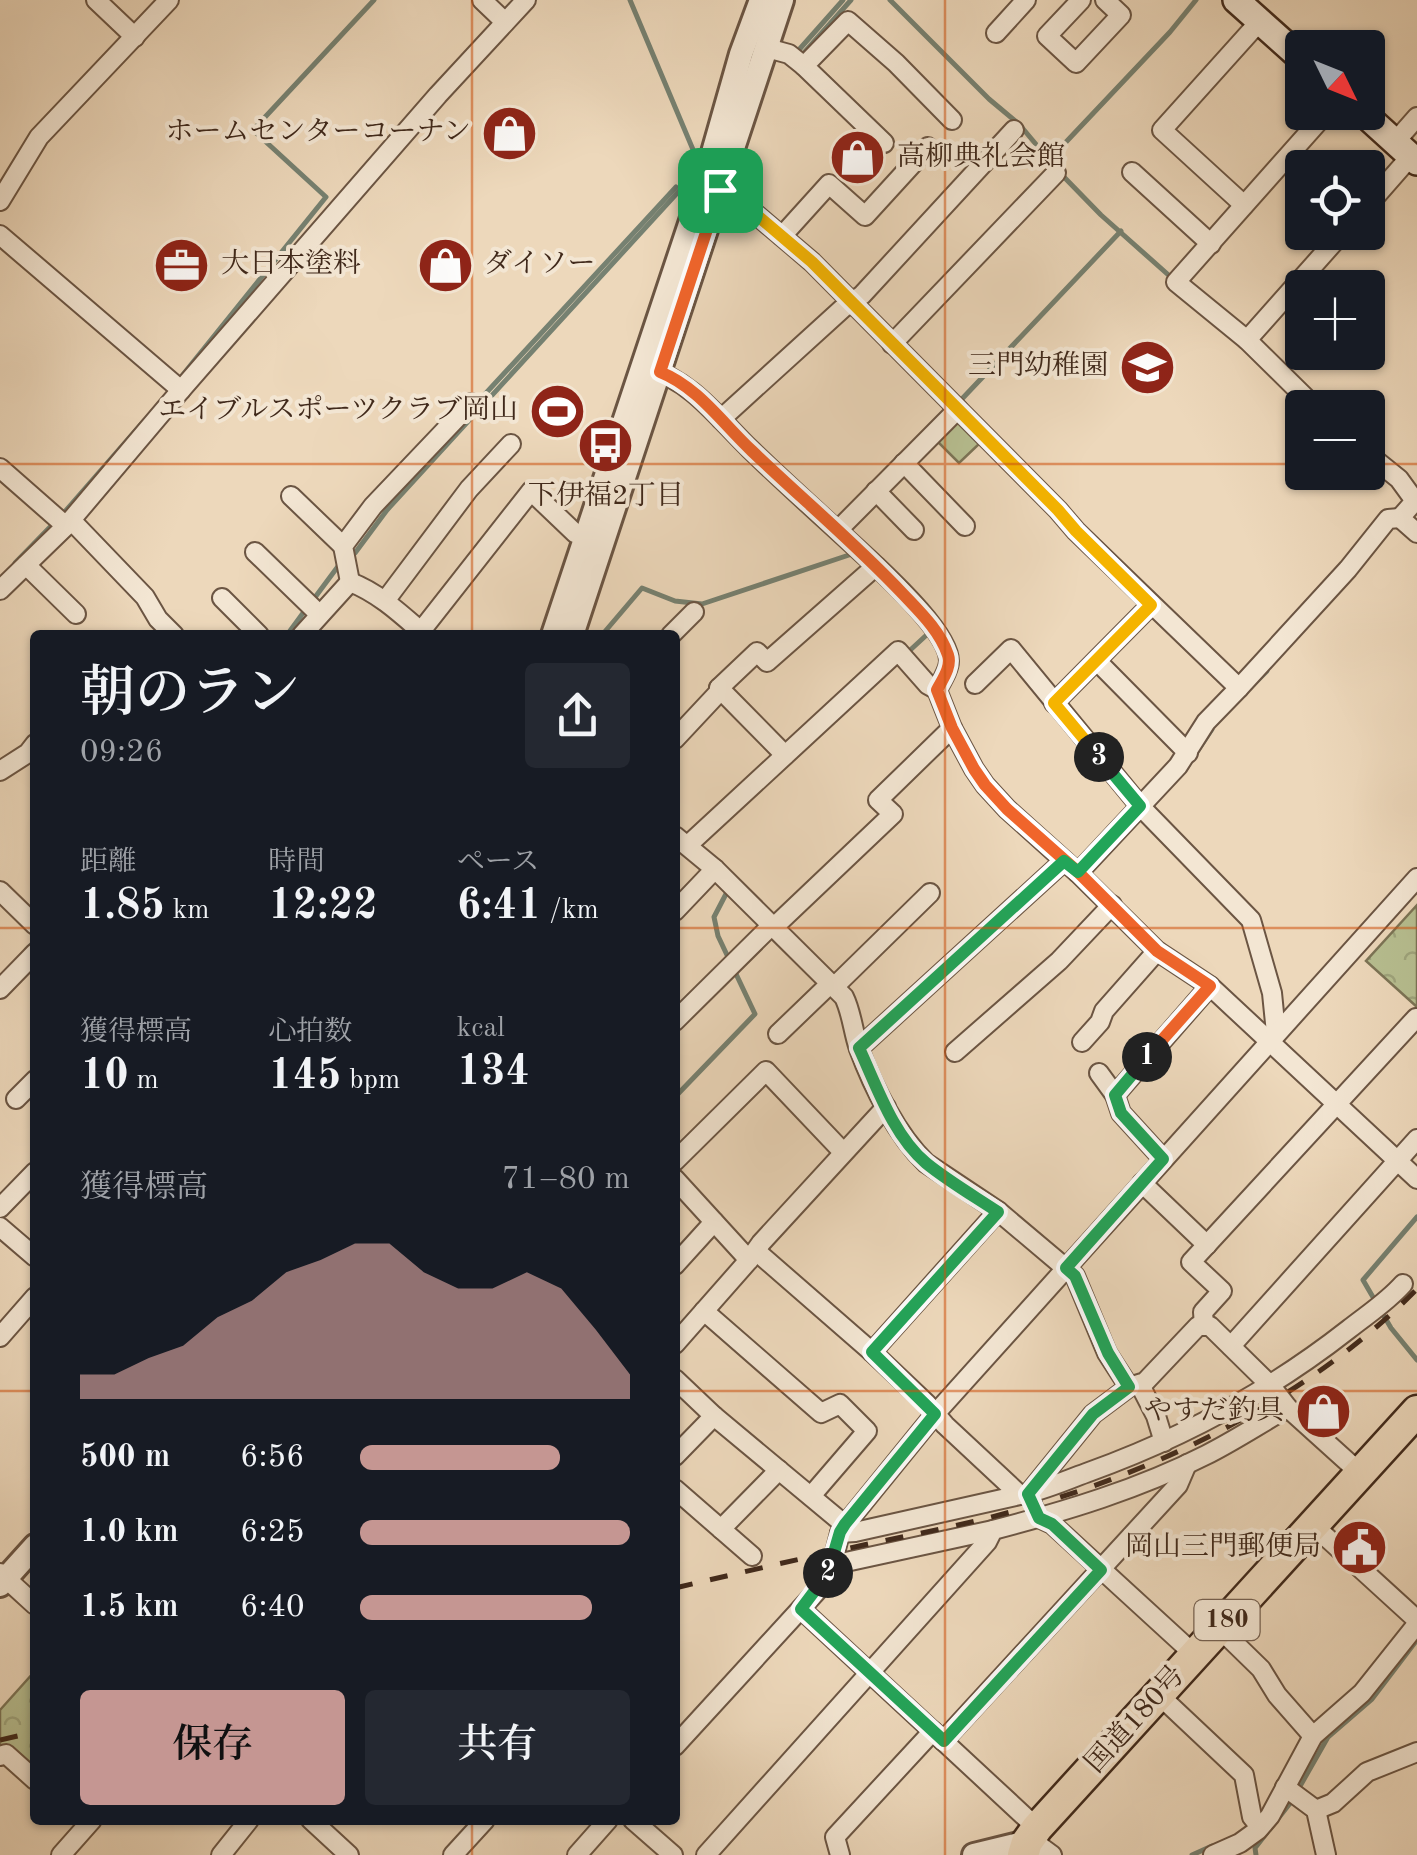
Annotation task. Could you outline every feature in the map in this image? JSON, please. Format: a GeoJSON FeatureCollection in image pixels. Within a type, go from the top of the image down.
{"type":"FeatureCollection","features":[{"type":"Feature","properties":{"kind":"highway","name":"国道180号"},"geometry":{"type":"LineString","coordinates":[[1035,1845],[1158,1695],[1417,1410]]}},
{"type":"Feature","properties":{"kind":"main road"},"geometry":{"type":"LineString","coordinates":[[1236,0],[1285,43]]}},
{"type":"Feature","properties":{"kind":"main road"},"geometry":{"type":"LineString","coordinates":[[1382,130],[1408,153]]}},
{"type":"Feature","properties":{"kind":"street"},"geometry":{"type":"LineString","coordinates":[[96,0],[135,37]]}},
{"type":"Feature","properties":{"kind":"street"},"geometry":{"type":"LineString","coordinates":[[0,201],[39,137],[169,0]]}},
{"type":"Feature","properties":{"kind":"street"},"geometry":{"type":"LineString","coordinates":[[482,0],[505,22]]}},
{"type":"Feature","properties":{"kind":"street"},"geometry":{"type":"LineString","coordinates":[[0,590],[63,522],[176,386],[526,0]]}},
{"type":"Feature","properties":{"kind":"street"},"geometry":{"type":"LineString","coordinates":[[712,188],[742,54],[761,0]]}},
{"type":"Feature","properties":{"kind":"street"},"geometry":{"type":"LineString","coordinates":[[742,54],[751,57],[774,0]]}},
{"type":"Feature","properties":{"kind":"street"},"geometry":{"type":"LineString","coordinates":[[555,630],[594,540],[712,188],[782,0]]}},
{"type":"Feature","properties":{"kind":"street"},"geometry":{"type":"LineString","coordinates":[[996,33],[1026,0]]}},
{"type":"Feature","properties":{"kind":"street"},"geometry":{"type":"LineString","coordinates":[[1081,0],[1047,36],[1076,64],[1121,14],[1106,0]]}},
{"type":"Feature","properties":{"kind":"street"},"geometry":{"type":"LineString","coordinates":[[1244,205],[1162,130],[1260,20]]}},
{"type":"Feature","properties":{"kind":"street"},"geometry":{"type":"LineString","coordinates":[[804,66],[848,21],[952,120]]}},
{"type":"Feature","properties":{"kind":"street"},"geometry":{"type":"LineString","coordinates":[[766,48],[789,54],[804,66],[884,143]]}},
{"type":"Feature","properties":{"kind":"street"},"geometry":{"type":"LineString","coordinates":[[1385,183],[1408,153],[1417,117]]}},
{"type":"Feature","properties":{"kind":"street"},"geometry":{"type":"LineString","coordinates":[[721,419],[842,308],[862,296],[1014,130]]}},
{"type":"Feature","properties":{"kind":"street"},"geometry":{"type":"LineString","coordinates":[[1298,390],[1248,340],[1176,282],[1310,130]]}},
{"type":"Feature","properties":{"kind":"street"},"geometry":{"type":"LineString","coordinates":[[782,236],[828,184],[865,216],[928,147]]}},
{"type":"Feature","properties":{"kind":"street"},"geometry":{"type":"LineString","coordinates":[[1132,172],[1211,244]]}},
{"type":"Feature","properties":{"kind":"street"},"geometry":{"type":"LineString","coordinates":[[892,344],[1056,173]]}},
{"type":"Feature","properties":{"kind":"street"},"geometry":{"type":"LineString","coordinates":[[712,188],[732,194],[852,302],[1076,531],[1239,688]]}},
{"type":"Feature","properties":{"kind":"street"},"geometry":{"type":"LineString","coordinates":[[0,235],[176,386]]}},
{"type":"Feature","properties":{"kind":"street"},"geometry":{"type":"LineString","coordinates":[[1248,340],[1328,250]]}},
{"type":"Feature","properties":{"kind":"street"},"geometry":{"type":"LineString","coordinates":[[651,369],[680,382],[721,419],[876,566],[934,628],[950,665],[937,690]]}},
{"type":"Feature","properties":{"kind":"street"},"geometry":{"type":"LineString","coordinates":[[304,630],[312,608],[346,561],[372,506],[471,403]]}},
{"type":"Feature","properties":{"kind":"street"},"geometry":{"type":"LineString","coordinates":[[838,530],[958,409]]}},
{"type":"Feature","properties":{"kind":"street"},"geometry":{"type":"LineString","coordinates":[[385,601],[469,489],[512,444]]}},
{"type":"Feature","properties":{"kind":"street"},"geometry":{"type":"LineString","coordinates":[[904,464],[965,526]]}},
{"type":"Feature","properties":{"kind":"street"},"geometry":{"type":"LineString","coordinates":[[859,1048],[1140,806],[1188,752],[1206,722],[1388,519],[1400,518],[1415,500],[1399,478],[1385,467]]}},
{"type":"Feature","properties":{"kind":"street"},"geometry":{"type":"LineString","coordinates":[[0,468],[145,597],[170,630]]}},
{"type":"Feature","properties":{"kind":"street"},"geometry":{"type":"LineString","coordinates":[[425,630],[531,491],[574,533],[594,540]]}},
{"type":"Feature","properties":{"kind":"street"},"geometry":{"type":"LineString","coordinates":[[876,491],[914,530]]}},
{"type":"Feature","properties":{"kind":"street"},"geometry":{"type":"LineString","coordinates":[[291,496],[364,587],[419,630]]}},
{"type":"Feature","properties":{"kind":"street"},"geometry":{"type":"LineString","coordinates":[[1400,518],[1417,533]]}},
{"type":"Feature","properties":{"kind":"street"},"geometry":{"type":"LineString","coordinates":[[573,630],[594,540]]}},
{"type":"Feature","properties":{"kind":"street"},"geometry":{"type":"LineString","coordinates":[[255,552],[312,608]]}},
{"type":"Feature","properties":{"kind":"street"},"geometry":{"type":"LineString","coordinates":[[0,560],[21,570],[76,614]]}},
{"type":"Feature","properties":{"kind":"street"},"geometry":{"type":"LineString","coordinates":[[680,733],[757,652],[768,662],[876,566]]}},
{"type":"Feature","properties":{"kind":"street"},"geometry":{"type":"LineString","coordinates":[[222,598],[254,630]]}},
{"type":"Feature","properties":{"kind":"street"},"geometry":{"type":"LineString","coordinates":[[1054,703],[1151,605]]}},
{"type":"Feature","properties":{"kind":"street"},"geometry":{"type":"LineString","coordinates":[[676,630],[694,612]]}},
{"type":"Feature","properties":{"kind":"street"},"geometry":{"type":"LineString","coordinates":[[975,684],[1011,649],[1140,806],[1251,920],[1272,993],[1272,1037]]}},
{"type":"Feature","properties":{"kind":"street"},"geometry":{"type":"LineString","coordinates":[[1164,1442],[1156,1416],[1108,1353],[1075,1276],[998,1212],[926,1163],[907,1142],[859,1048],[844,996],[682,840],[785,755],[898,651],[937,690],[952,728],[985,785],[1007,809],[1157,951],[1210,986],[1272,1037],[1338,1106],[1417,1179]]}},
{"type":"Feature","properties":{"kind":"street"},"geometry":{"type":"LineString","coordinates":[[1097,661],[1188,752]]}},
{"type":"Feature","properties":{"kind":"street"},"geometry":{"type":"LineString","coordinates":[[719,688],[785,755]]}},
{"type":"Feature","properties":{"kind":"street"},"geometry":{"type":"LineString","coordinates":[[680,1016],[893,814],[878,800],[952,728]]}},
{"type":"Feature","properties":{"kind":"street"},"geometry":{"type":"LineString","coordinates":[[0,771],[30,750]]}},
{"type":"Feature","properties":{"kind":"street"},"geometry":{"type":"LineString","coordinates":[[680,906],[715,869]]}},
{"type":"Feature","properties":{"kind":"street"},"geometry":{"type":"LineString","coordinates":[[680,1739],[827,1576],[843,1528],[935,1414],[1417,878]]}},
{"type":"Feature","properties":{"kind":"street"},"geometry":{"type":"LineString","coordinates":[[0,891],[30,919]]}},
{"type":"Feature","properties":{"kind":"street"},"geometry":{"type":"LineString","coordinates":[[778,1034],[930,893]]}},
{"type":"Feature","properties":{"kind":"street"},"geometry":{"type":"LineString","coordinates":[[955,1052],[1059,961],[1112,905]]}},
{"type":"Feature","properties":{"kind":"street"},"geometry":{"type":"LineString","coordinates":[[1082,1042],[1157,951]]}},
{"type":"Feature","properties":{"kind":"street"},"geometry":{"type":"LineString","coordinates":[[0,989],[30,957]]}},
{"type":"Feature","properties":{"kind":"street"},"geometry":{"type":"LineString","coordinates":[[1115,1095],[1210,986]]}},
{"type":"Feature","properties":{"kind":"street"},"geometry":{"type":"LineString","coordinates":[[851,1015],[873,1013]]}},
{"type":"Feature","properties":{"kind":"street"},"geometry":{"type":"LineString","coordinates":[[1204,1325],[1203,1312],[1222,1291],[1192,1262],[1416,1018]]}},
{"type":"Feature","properties":{"kind":"street"},"geometry":{"type":"LineString","coordinates":[[680,1156],[766,1071],[844,1152]]}},
{"type":"Feature","properties":{"kind":"street"},"geometry":{"type":"LineString","coordinates":[[1099,1073],[1115,1095],[1121,1113],[1163,1159]]}},
{"type":"Feature","properties":{"kind":"street"},"geometry":{"type":"LineString","coordinates":[[16,1098],[30,1085]]}},
{"type":"Feature","properties":{"kind":"street"},"geometry":{"type":"LineString","coordinates":[[680,1338],[886,1107]]}},
{"type":"Feature","properties":{"kind":"street"},"geometry":{"type":"LineString","coordinates":[[1231,1346],[1417,1139]]}},
{"type":"Feature","properties":{"kind":"street"},"geometry":{"type":"LineString","coordinates":[[0,1208],[30,1177]]}},
{"type":"Feature","properties":{"kind":"street"},"geometry":{"type":"LineString","coordinates":[[1142,1183],[1207,1245]]}},
{"type":"Feature","properties":{"kind":"street"},"geometry":{"type":"LineString","coordinates":[[680,1186],[753,1256],[872,1352],[1024,1494],[1039,1518],[1052,1524],[1195,1655]]}},
{"type":"Feature","properties":{"kind":"street"},"geometry":{"type":"LineString","coordinates":[[872,1352],[998,1212]]}},
{"type":"Feature","properties":{"kind":"street"},"geometry":{"type":"LineString","coordinates":[[680,1259],[714,1222]]}},
{"type":"Feature","properties":{"kind":"street"},"geometry":{"type":"LineString","coordinates":[[0,1226],[30,1253]]}},
{"type":"Feature","properties":{"kind":"street"},"geometry":{"type":"LineString","coordinates":[[680,1384],[843,1528],[855,1532],[1024,1494],[1164,1442],[1270,1386],[1320,1352],[1403,1284]]}},
{"type":"Feature","properties":{"kind":"street"},"geometry":{"type":"LineString","coordinates":[[0,1337],[30,1303]]}},
{"type":"Feature","properties":{"kind":"street"},"geometry":{"type":"LineString","coordinates":[[704,1311],[821,1413],[840,1404],[867,1431],[811,1496]]}},
{"type":"Feature","properties":{"kind":"street"},"geometry":{"type":"LineString","coordinates":[[1024,1494],[1093,1414],[1146,1382],[1198,1326],[1204,1325],[1210,1326],[1288,1408],[1360,1473]]}},
{"type":"Feature","properties":{"kind":"street"},"geometry":{"type":"LineString","coordinates":[[832,1565],[993,1530],[1114,1494],[1187,1464],[1288,1408]]}},
{"type":"Feature","properties":{"kind":"street"},"geometry":{"type":"LineString","coordinates":[[680,1451],[714,1416]]}},
{"type":"Feature","properties":{"kind":"street"},"geometry":{"type":"LineString","coordinates":[[840,1855],[835,1837],[1101,1570],[1178,1485],[1187,1464]]}},
{"type":"Feature","properties":{"kind":"street"},"geometry":{"type":"LineString","coordinates":[[721,1529],[779,1470]]}},
{"type":"Feature","properties":{"kind":"street"},"geometry":{"type":"LineString","coordinates":[[680,1493],[752,1556]]}},
{"type":"Feature","properties":{"kind":"street"},"geometry":{"type":"LineString","coordinates":[[1213,1855],[1252,1837],[1292,1792],[1313,1736],[1362,1693],[1417,1622],[1314,1524]]}},
{"type":"Feature","properties":{"kind":"street"},"geometry":{"type":"LineString","coordinates":[[706,1855],[987,1542],[993,1530]]}},
{"type":"Feature","properties":{"kind":"street"},"geometry":{"type":"LineString","coordinates":[[30,1551],[2,1579],[30,1600]]}},
{"type":"Feature","properties":{"kind":"street"},"geometry":{"type":"LineString","coordinates":[[801,1609],[938,1736],[1035,1845]]}},
{"type":"Feature","properties":{"kind":"street"},"geometry":{"type":"LineString","coordinates":[[1220,1628],[1261,1669],[1313,1736]]}},
{"type":"Feature","properties":{"kind":"street"},"geometry":{"type":"LineString","coordinates":[[1158,1695],[1244,1775],[1252,1837]]}},
{"type":"Feature","properties":{"kind":"street"},"geometry":{"type":"LineString","coordinates":[[1316,1810],[1333,1803],[1366,1772],[1417,1752]]}},
{"type":"Feature","properties":{"kind":"street"},"geometry":{"type":"LineString","coordinates":[[0,1756],[6,1754],[30,1776]]}},
{"type":"Feature","properties":{"kind":"street"},"geometry":{"type":"LineString","coordinates":[[1292,1792],[1316,1810],[1326,1855]]}},
{"type":"Feature","properties":{"kind":"street"},"geometry":{"type":"LineString","coordinates":[[62,1855],[84,1825]]}},
{"type":"Feature","properties":{"kind":"street"},"geometry":{"type":"LineString","coordinates":[[221,1855],[245,1825]]}},
{"type":"Feature","properties":{"kind":"street"},"geometry":{"type":"LineString","coordinates":[[316,1825],[349,1855]]}},
{"type":"Feature","properties":{"kind":"street"},"geometry":{"type":"LineString","coordinates":[[453,1855],[480,1825]]}},
{"type":"Feature","properties":{"kind":"street"},"geometry":{"type":"LineString","coordinates":[[577,1855],[599,1825]]}},
{"type":"Feature","properties":{"kind":"street"},"geometry":{"type":"LineString","coordinates":[[639,1825],[673,1855]]}},
{"type":"Feature","properties":{"kind":"street"},"geometry":{"type":"LineString","coordinates":[[974,1855],[1035,1845]]}},
{"type":"Feature","properties":{"kind":"green space"},"geometry":{"type":"Polygon","coordinates":[[[957,422],[979,444],[959,463],[937,441],[957,422]]]}},
{"type":"Feature","properties":{"kind":"green space"},"geometry":{"type":"Polygon","coordinates":[[[1417,905],[1417,1007],[1366,961],[1417,905]]]}},
{"type":"Feature","properties":{"kind":"green space"},"geometry":{"type":"Polygon","coordinates":[[[30,1677],[30,1768],[0,1749],[0,1710],[30,1677]]]}},
{"type":"Feature","properties":{"kind":"waterway"},"geometry":{"type":"LineString","coordinates":[[177,382],[326,197],[253,130],[374,0]]}},
{"type":"Feature","properties":{"kind":"waterway"},"geometry":{"type":"LineString","coordinates":[[630,0],[694,152],[690,165]]}},
{"type":"Feature","properties":{"kind":"waterway"},"geometry":{"type":"LineString","coordinates":[[797,52],[843,0]]}},
{"type":"Feature","properties":{"kind":"waterway"},"geometry":{"type":"LineString","coordinates":[[802,55],[851,0]]}},
{"type":"Feature","properties":{"kind":"waterway"},"geometry":{"type":"LineString","coordinates":[[890,0],[1019,124],[1055,167]]}},
{"type":"Feature","properties":{"kind":"waterway"},"geometry":{"type":"LineString","coordinates":[[1049,160],[1196,0]]}},
{"type":"Feature","properties":{"kind":"waterway"},"geometry":{"type":"LineString","coordinates":[[1062,175],[1173,279]]}},
{"type":"Feature","properties":{"kind":"waterway"},"geometry":{"type":"LineString","coordinates":[[475,405],[676,187]]}},
{"type":"Feature","properties":{"kind":"waterway"},"geometry":{"type":"LineString","coordinates":[[355,553],[387,510],[679,191]]}},
{"type":"Feature","properties":{"kind":"waterway"},"geometry":{"type":"LineString","coordinates":[[960,401],[1121,231]]}},
{"type":"Feature","properties":{"kind":"waterway"},"geometry":{"type":"LineString","coordinates":[[62,515],[144,421]]}},
{"type":"Feature","properties":{"kind":"waterway"},"geometry":{"type":"LineString","coordinates":[[15,563],[55,522]]}},
{"type":"Feature","properties":{"kind":"waterway"},"geometry":{"type":"LineString","coordinates":[[606,630],[642,588],[675,601],[702,604],[852,554]]}},
{"type":"Feature","properties":{"kind":"waterway"},"geometry":{"type":"LineString","coordinates":[[313,600],[342,561]]}},
{"type":"Feature","properties":{"kind":"waterway"},"geometry":{"type":"LineString","coordinates":[[291,630],[306,609]]}},
{"type":"Feature","properties":{"kind":"waterway"},"geometry":{"type":"LineString","coordinates":[[907,653],[932,630]]}},
{"type":"Feature","properties":{"kind":"waterway"},"geometry":{"type":"LineString","coordinates":[[1250,688],[1267,671]]}},
{"type":"Feature","properties":{"kind":"waterway"},"geometry":{"type":"LineString","coordinates":[[1185,770],[1212,729]]}},
{"type":"Feature","properties":{"kind":"waterway"},"geometry":{"type":"LineString","coordinates":[[680,1092],[755,1014],[718,936],[714,917],[727,892]]}},
{"type":"Feature","properties":{"kind":"waterway"},"geometry":{"type":"LineString","coordinates":[[26,950],[30,946]]}},
{"type":"Feature","properties":{"kind":"waterway"},"geometry":{"type":"LineString","coordinates":[[1417,1217],[1363,1280],[1391,1328],[1417,1360]]}},
{"type":"Feature","properties":{"kind":"waterway"},"geometry":{"type":"LineString","coordinates":[[1256,1855],[1255,1848],[1291,1802],[1328,1737],[1372,1699],[1417,1640]]}},
{"type":"Feature","properties":{"kind":"waterway"},"geometry":{"type":"LineString","coordinates":[[1192,1855],[1212,1846]]}},
{"type":"Feature","properties":{"kind":"railway"},"geometry":{"type":"LineString","coordinates":[[680,1587],[1001,1514],[1146,1466],[1291,1390],[1336,1359],[1417,1289]]}},
{"type":"Feature","properties":{"kind":"railway"},"geometry":{"type":"LineString","coordinates":[[0,1740],[30,1733]]}},
{"type":"Feature","properties":{"kind":"place","name":"ホームセンターコーナン"},"geometry":{"type":"Point","coordinates":[510,133]}},
{"type":"Feature","properties":{"kind":"place","name":"高柳典礼会館"},"geometry":{"type":"Point","coordinates":[858,158]}},
{"type":"Feature","properties":{"kind":"place","name":"大日本塗料"},"geometry":{"type":"Point","coordinates":[182,265]}},
{"type":"Feature","properties":{"kind":"place","name":"ダイソー"},"geometry":{"type":"Point","coordinates":[445,265]}},
{"type":"Feature","properties":{"kind":"place","name":"三門幼稚園"},"geometry":{"type":"Point","coordinates":[1147,367]}},
{"type":"Feature","properties":{"kind":"place","name":"エイブルスポーツクラブ岡山"},"geometry":{"type":"Point","coordinates":[557,411]}},
{"type":"Feature","properties":{"kind":"place","name":"下伊福2丁目"},"geometry":{"type":"Point","coordinates":[606,446]}},
{"type":"Feature","properties":{"kind":"place","name":"やすだ釣具"},"geometry":{"type":"Point","coordinates":[1323,1412]}},
{"type":"Feature","properties":{"kind":"place","name":"岡山三門郵便局"},"geometry":{"type":"Point","coordinates":[1360,1548]}},
{"type":"Feature","properties":{"kind":"route"},"geometry":{"type":"LineString","coordinates":[[720,190],[660,372],[689,389],[932,624],[950,665],[937,690],[952,728],[985,785],[1007,809],[1078,872],[1157,951],[1210,986],[1115,1095],[1121,1113],[1163,1159],[1066,1268],[1075,1276],[1108,1353],[1129,1387],[1093,1414],[1028,1494],[1039,1518],[1052,1524],[1101,1570],[944,1741],[801,1609],[827,1576],[845,1524],[935,1414],[872,1352],[998,1212],[926,1163],[907,1142],[859,1048],[1064,861],[1078,872],[1140,806],[1054,703],[1151,605],[812,262],[732,194],[720,190]]}}]}
